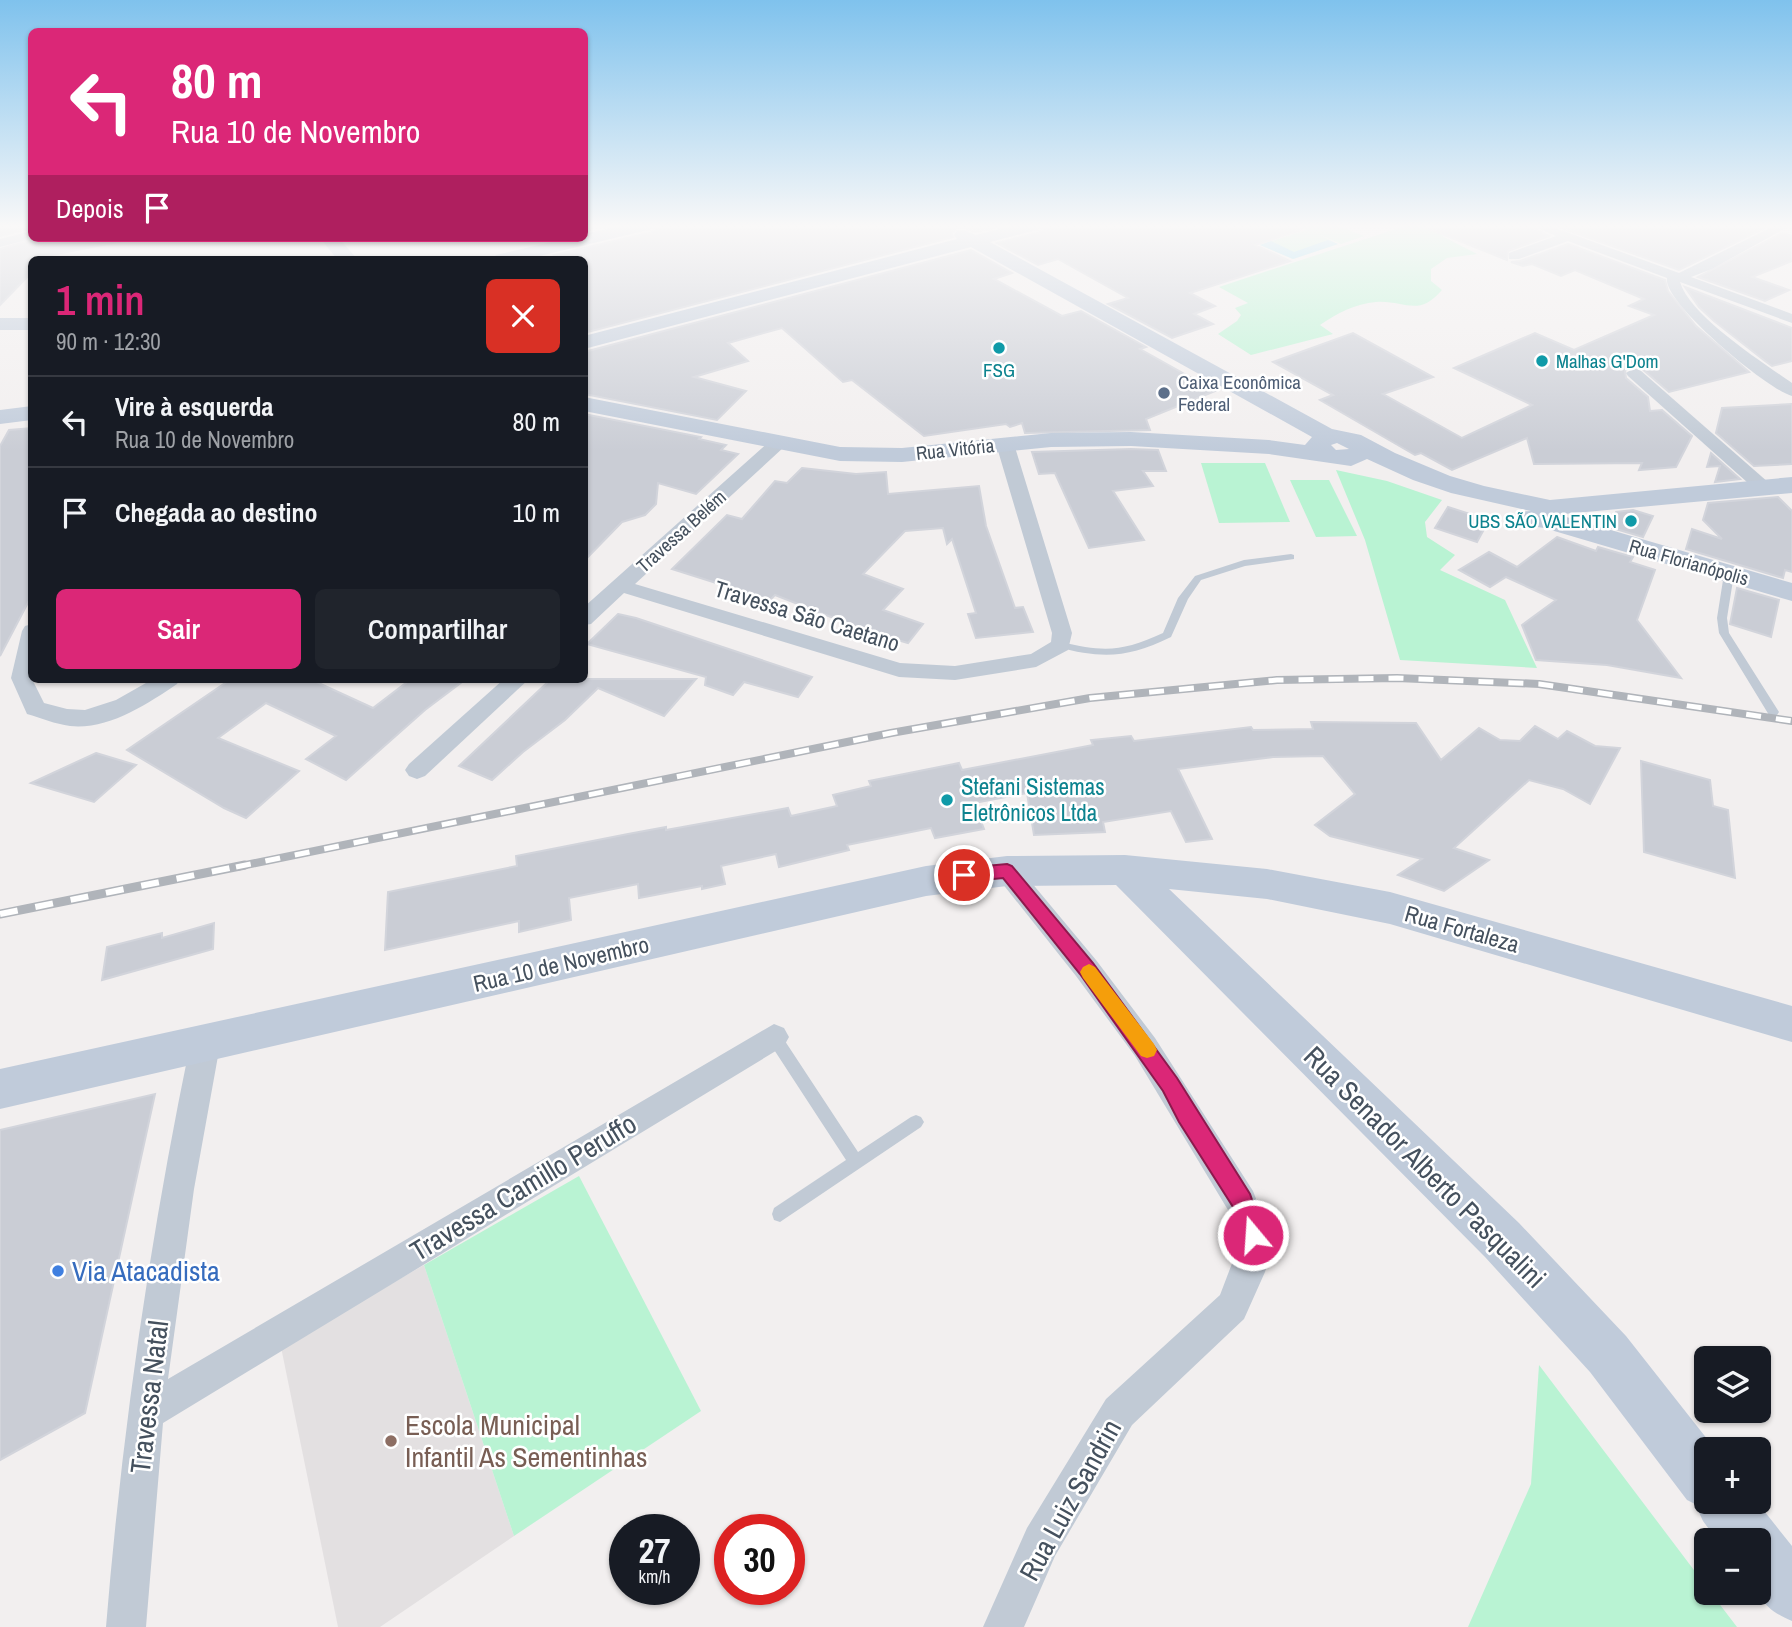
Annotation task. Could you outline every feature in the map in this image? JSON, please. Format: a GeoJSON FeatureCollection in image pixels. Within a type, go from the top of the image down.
{"type":"FeatureCollection","features":[{"type":"Feature","properties":{"kind":"main road"},"geometry":{"type":"LineString","coordinates":[[588,342],[745,301]]}},
{"type":"Feature","properties":{"kind":"main road"},"geometry":{"type":"LineString","coordinates":[[1076,301],[1331,450]]}},
{"type":"Feature","properties":{"kind":"main road"},"geometry":{"type":"LineString","coordinates":[[0,324],[28,324]]}},
{"type":"Feature","properties":{"kind":"main road","name":"Rua Vitória"},"geometry":{"type":"LineString","coordinates":[[588,405],[840,454],[874,456],[1005,444],[1131,439],[1331,450]]}},
{"type":"Feature","properties":{"kind":"main road"},"geometry":{"type":"LineString","coordinates":[[0,417],[28,414]]}},
{"type":"Feature","properties":{"kind":"main road","name":"Rua Florianópolis"},"geometry":{"type":"LineString","coordinates":[[1331,450],[1357,457],[1362,451],[1357,443],[1413,470],[1460,487],[1792,592]]}},
{"type":"Feature","properties":{"kind":"main road","name":"Rua Florianópolis"},"geometry":{"type":"LineString","coordinates":[[1331,450],[1535,511]]}},
{"type":"Feature","properties":{"kind":"main road"},"geometry":{"type":"LineString","coordinates":[[1535,511],[1792,485]]}},
{"type":"Feature","properties":{"kind":"main road","name":"Rua 10 de Novembro"},"geometry":{"type":"LineString","coordinates":[[0,1088],[205,1045],[926,880],[1007,871],[1125,870]]}},
{"type":"Feature","properties":{"kind":"main road","name":"Rua Fortaleza"},"geometry":{"type":"LineString","coordinates":[[1125,870],[1267,884],[1390,908],[1792,1024]]}},
{"type":"Feature","properties":{"kind":"main road","name":"Rua Senador Alberto Pasqualini"},"geometry":{"type":"LineString","coordinates":[[1125,870],[1502,1240],[1608,1354],[1694,1465]]}},
{"type":"Feature","properties":{"kind":"main road"},"geometry":{"type":"LineString","coordinates":[[1731,1514],[1743,1528]]}},
{"type":"Feature","properties":{"kind":"main road"},"geometry":{"type":"LineString","coordinates":[[1771,1565],[1792,1592]]}},
{"type":"Feature","properties":{"kind":"street"},"geometry":{"type":"LineString","coordinates":[[1681,301],[1699,320],[1792,391]]}},
{"type":"Feature","properties":{"kind":"street"},"geometry":{"type":"LineString","coordinates":[[1745,301],[1792,319]]}},
{"type":"Feature","properties":{"kind":"street"},"geometry":{"type":"LineString","coordinates":[[1634,373],[1763,487]]}},
{"type":"Feature","properties":{"kind":"street","name":"Travessa Belém"},"geometry":{"type":"LineString","coordinates":[[588,615],[778,443]]}},
{"type":"Feature","properties":{"kind":"street"},"geometry":{"type":"LineString","coordinates":[[1005,444],[1062,633],[1060,645]]}},
{"type":"Feature","properties":{"kind":"street","name":"Travessa São Caetano"},"geometry":{"type":"LineString","coordinates":[[621,586],[900,670],[955,673],[1036,660],[1060,645]]}},
{"type":"Feature","properties":{"kind":"street"},"geometry":{"type":"LineString","coordinates":[[28,650],[22,678],[34,708],[73,718],[109,712],[163,683]]}},
{"type":"Feature","properties":{"kind":"street"},"geometry":{"type":"LineString","coordinates":[[417,770],[514,683]]}},
{"type":"Feature","properties":{"kind":"street","name":"Rua Luiz Sandrin"},"geometry":{"type":"LineString","coordinates":[[1003,1627],[1041,1542],[1119,1412],[1232,1307],[1243,1286],[1253,1244],[1251,1226],[1242,1202],[1152,1056],[1086,968],[1007,871]]}},
{"type":"Feature","properties":{"kind":"street","name":"Travessa Camillo Peruffo"},"geometry":{"type":"LineString","coordinates":[[145,1413],[774,1038]]}},
{"type":"Feature","properties":{"kind":"street","name":"Travessa Natal"},"geometry":{"type":"LineString","coordinates":[[126,1627],[145,1413],[169,1232],[205,1045]]}},
{"type":"Feature","properties":{"kind":"lane"},"geometry":{"type":"LineString","coordinates":[[1060,645],[1105,654],[1138,650],[1167,635],[1183,598],[1198,578],[1244,563],[1291,557]]}},
{"type":"Feature","properties":{"kind":"lane"},"geometry":{"type":"LineString","coordinates":[[1729,574],[1722,618],[1724,633],[1773,712]]}},
{"type":"Feature","properties":{"kind":"lane","name":"Travessa Camillo Peruffo"},"geometry":{"type":"LineString","coordinates":[[774,1038],[856,1162]]}},
{"type":"Feature","properties":{"kind":"lane"},"geometry":{"type":"LineString","coordinates":[[780,1214],[916,1122]]}},
{"type":"Feature","properties":{"kind":"shaded area","name":"Escola Municipal Infantil As Sementinhas"},"geometry":{"type":"Polygon","coordinates":[[[424,1265],[514,1536],[380,1627],[338,1627],[281,1347],[424,1265]]]}},
{"type":"Feature","properties":{"kind":"green space"},"geometry":{"type":"Polygon","coordinates":[[[1244,301],[1429,301],[1418,306],[1376,302],[1354,307],[1320,325],[1333,334],[1251,355],[1218,334],[1241,315],[1235,308],[1248,303],[1244,301]]]}},
{"type":"Feature","properties":{"kind":"green space"},"geometry":{"type":"Polygon","coordinates":[[[1201,463],[1265,463],[1290,522],[1219,523],[1201,463]]]}},
{"type":"Feature","properties":{"kind":"green space"},"geometry":{"type":"Polygon","coordinates":[[[1336,470],[1387,481],[1442,500],[1425,522],[1427,537],[1455,555],[1440,570],[1505,600],[1537,668],[1400,660],[1365,540],[1336,470]]]}},
{"type":"Feature","properties":{"kind":"green space"},"geometry":{"type":"Polygon","coordinates":[[[1290,480],[1329,480],[1357,536],[1316,537],[1290,480]]]}},
{"type":"Feature","properties":{"kind":"green space"},"geometry":{"type":"Polygon","coordinates":[[[579,1176],[701,1411],[514,1536],[424,1265],[579,1176]]]}},
{"type":"Feature","properties":{"kind":"green space"},"geometry":{"type":"Polygon","coordinates":[[[1539,1365],[1694,1570],[1694,1605],[1720,1605],[1737,1627],[1468,1627],[1531,1484],[1539,1365]]]}},
{"type":"Feature","properties":{"kind":"building"},"geometry":{"type":"Polygon","coordinates":[[[588,301],[707,301],[588,332],[588,301]]]}},
{"type":"Feature","properties":{"kind":"building"},"geometry":{"type":"Polygon","coordinates":[[[778,301],[1034,301],[1062,316],[1081,311],[1146,347],[1140,349],[1215,391],[1146,419],[1150,430],[1025,433],[1022,423],[1010,427],[1006,424],[924,436],[852,380],[843,382],[782,328],[728,343],[748,361],[694,377],[746,391],[717,420],[588,395],[588,351],[778,301]]]}},
{"type":"Feature","properties":{"kind":"building"},"geometry":{"type":"Polygon","coordinates":[[[1118,301],[1205,301],[1215,306],[1194,314],[1213,324],[1172,338],[1108,304],[1118,301]]]}},
{"type":"Feature","properties":{"kind":"building"},"geometry":{"type":"Polygon","coordinates":[[[1640,301],[1676,301],[1696,326],[1749,372],[1669,392],[1641,368],[1633,366],[1625,371],[1626,378],[1648,397],[1650,411],[1662,410],[1692,436],[1676,467],[1639,470],[1642,463],[1534,464],[1527,438],[1452,470],[1421,453],[1415,455],[1320,400],[1333,395],[1273,362],[1353,333],[1433,377],[1383,394],[1462,438],[1532,405],[1454,368],[1535,333],[1574,350],[1654,315],[1629,306],[1640,301]]]}},
{"type":"Feature","properties":{"kind":"building"},"geometry":{"type":"Polygon","coordinates":[[[1695,301],[1721,301],[1792,328],[1792,361],[1772,366],[1695,301]]]}},
{"type":"Feature","properties":{"kind":"building"},"geometry":{"type":"Polygon","coordinates":[[[1792,404],[1792,464],[1754,466],[1716,433],[1722,408],[1792,404]]]}},
{"type":"Feature","properties":{"kind":"building"},"geometry":{"type":"Polygon","coordinates":[[[588,415],[701,437],[699,439],[726,445],[721,450],[738,454],[696,494],[658,483],[656,504],[645,515],[622,522],[588,557],[588,415]]]}},
{"type":"Feature","properties":{"kind":"building"},"geometry":{"type":"Polygon","coordinates":[[[28,428],[28,603],[0,656],[0,446],[9,430],[28,428]]]}},
{"type":"Feature","properties":{"kind":"building"},"geometry":{"type":"Polygon","coordinates":[[[1158,450],[1166,471],[1143,471],[1153,486],[1113,491],[1144,540],[1089,548],[1055,473],[1039,474],[1032,452],[1158,450]]]}},
{"type":"Feature","properties":{"kind":"building"},"geometry":{"type":"Polygon","coordinates":[[[1711,453],[1740,479],[1715,482],[1720,466],[1707,467],[1711,453]]]}},
{"type":"Feature","properties":{"kind":"building"},"geometry":{"type":"Polygon","coordinates":[[[802,468],[856,474],[886,472],[888,494],[979,486],[986,526],[1015,608],[1023,607],[1033,632],[976,638],[968,614],[976,613],[952,539],[947,544],[943,528],[905,531],[863,574],[903,589],[883,610],[923,624],[908,643],[864,630],[775,595],[770,600],[672,569],[727,515],[742,519],[775,481],[787,483],[802,468]]]}},
{"type":"Feature","properties":{"kind":"building"},"geometry":{"type":"Polygon","coordinates":[[[1778,497],[1792,511],[1792,572],[1785,570],[1783,578],[1686,549],[1692,529],[1722,539],[1703,520],[1708,503],[1778,497]]]}},
{"type":"Feature","properties":{"kind":"building"},"geometry":{"type":"Polygon","coordinates":[[[1448,507],[1489,520],[1477,542],[1435,528],[1448,507]]]}},
{"type":"Feature","properties":{"kind":"building","name":"UBS SÃO VALENTIN"},"geometry":{"type":"Polygon","coordinates":[[[1633,510],[1653,516],[1643,537],[1609,527],[1616,512],[1633,510]]]}},
{"type":"Feature","properties":{"kind":"building"},"geometry":{"type":"Polygon","coordinates":[[[1557,537],[1596,551],[1598,547],[1633,557],[1630,562],[1655,570],[1637,620],[1681,678],[1607,665],[1536,660],[1522,625],[1556,600],[1506,577],[1490,587],[1459,570],[1489,552],[1517,567],[1557,537]]]}},
{"type":"Feature","properties":{"kind":"building"},"geometry":{"type":"Polygon","coordinates":[[[1737,588],[1779,600],[1771,637],[1730,624],[1737,588]]]}},
{"type":"Feature","properties":{"kind":"building"},"geometry":{"type":"Polygon","coordinates":[[[618,614],[812,677],[798,697],[744,682],[733,695],[705,685],[706,677],[588,643],[618,614]]]}},
{"type":"Feature","properties":{"kind":"building"},"geometry":{"type":"Polygon","coordinates":[[[588,679],[696,679],[664,716],[598,688],[565,720],[492,780],[459,766],[547,683],[588,683],[588,679]]]}},
{"type":"Feature","properties":{"kind":"building"},"geometry":{"type":"Polygon","coordinates":[[[225,683],[319,683],[373,708],[406,683],[461,683],[425,710],[346,780],[306,759],[336,736],[266,703],[218,738],[299,771],[246,818],[224,808],[127,750],[225,683]]]}},
{"type":"Feature","properties":{"kind":"building"},"geometry":{"type":"Polygon","coordinates":[[[1311,722],[1416,723],[1441,760],[1479,728],[1500,740],[1520,741],[1535,726],[1558,739],[1567,731],[1595,746],[1620,748],[1590,804],[1563,789],[1529,780],[1454,848],[1489,860],[1444,891],[1398,875],[1422,859],[1330,836],[1315,825],[1355,794],[1323,756],[1273,757],[1178,769],[1212,839],[1186,842],[1171,811],[1103,822],[1105,832],[1034,835],[1027,793],[974,803],[984,829],[935,838],[931,828],[847,845],[849,850],[779,867],[776,854],[721,866],[725,884],[639,898],[638,884],[569,898],[571,920],[519,932],[519,921],[385,950],[388,892],[517,866],[516,856],[666,827],[666,830],[788,808],[791,816],[837,806],[833,795],[871,786],[869,781],[959,763],[962,770],[1093,745],[1091,740],[1131,736],[1134,741],[1251,727],[1253,730],[1313,729],[1311,722]]]}},
{"type":"Feature","properties":{"kind":"building"},"geometry":{"type":"Polygon","coordinates":[[[96,753],[136,765],[94,802],[31,783],[96,753]]]}},
{"type":"Feature","properties":{"kind":"building"},"geometry":{"type":"Polygon","coordinates":[[[1641,761],[1710,780],[1713,806],[1728,810],[1735,878],[1644,852],[1641,761]]]}},
{"type":"Feature","properties":{"kind":"building"},"geometry":{"type":"Polygon","coordinates":[[[214,923],[213,949],[102,980],[107,947],[162,933],[162,938],[214,923]]]}},
{"type":"Feature","properties":{"kind":"building","name":"Via Atacadista"},"geometry":{"type":"Polygon","coordinates":[[[155,1094],[85,1413],[0,1460],[0,1130],[155,1094]]]}},
{"type":"Feature","properties":{"kind":"railway"},"geometry":{"type":"LineString","coordinates":[[236,867],[891,733],[1090,698],[1277,680],[1397,678],[1539,684],[1792,721]]}},
{"type":"Feature","properties":{"kind":"railway"},"geometry":{"type":"LineString","coordinates":[[0,914],[245,865]]}},
{"type":"Feature","properties":{"kind":"slow traffic"},"geometry":{"type":"LineString","coordinates":[[1089,972],[1147,1050]]}},
{"type":"Feature","properties":{"kind":"place","name":"FSG"},"geometry":{"type":"Point","coordinates":[999,348]}},
{"type":"Feature","properties":{"kind":"place","name":"Malhas G'Dom"},"geometry":{"type":"Point","coordinates":[1542,361]}},
{"type":"Feature","properties":{"kind":"place","name":"Caixa Econômica Federal"},"geometry":{"type":"Point","coordinates":[1164,393]}},
{"type":"Feature","properties":{"kind":"place","name":"UBS SÃO VALENTIN"},"geometry":{"type":"Point","coordinates":[1631,521]}},
{"type":"Feature","properties":{"kind":"place","name":"Stefani Sistemas Eletrônicos Ltda"},"geometry":{"type":"Point","coordinates":[947,800]}},
{"type":"Feature","properties":{"kind":"place","name":"Via Atacadista"},"geometry":{"type":"Point","coordinates":[58,1271]}},
{"type":"Feature","properties":{"kind":"place","name":"Escola Municipal Infantil As Sementinhas"},"geometry":{"type":"Point","coordinates":[391,1441]}},
{"type":"Feature","properties":{"kind":"route"},"geometry":{"type":"LineString","coordinates":[[964,875],[1007,871],[1086,968],[1170,1084],[1186,1115],[1242,1202],[1253,1235]]}}]}
